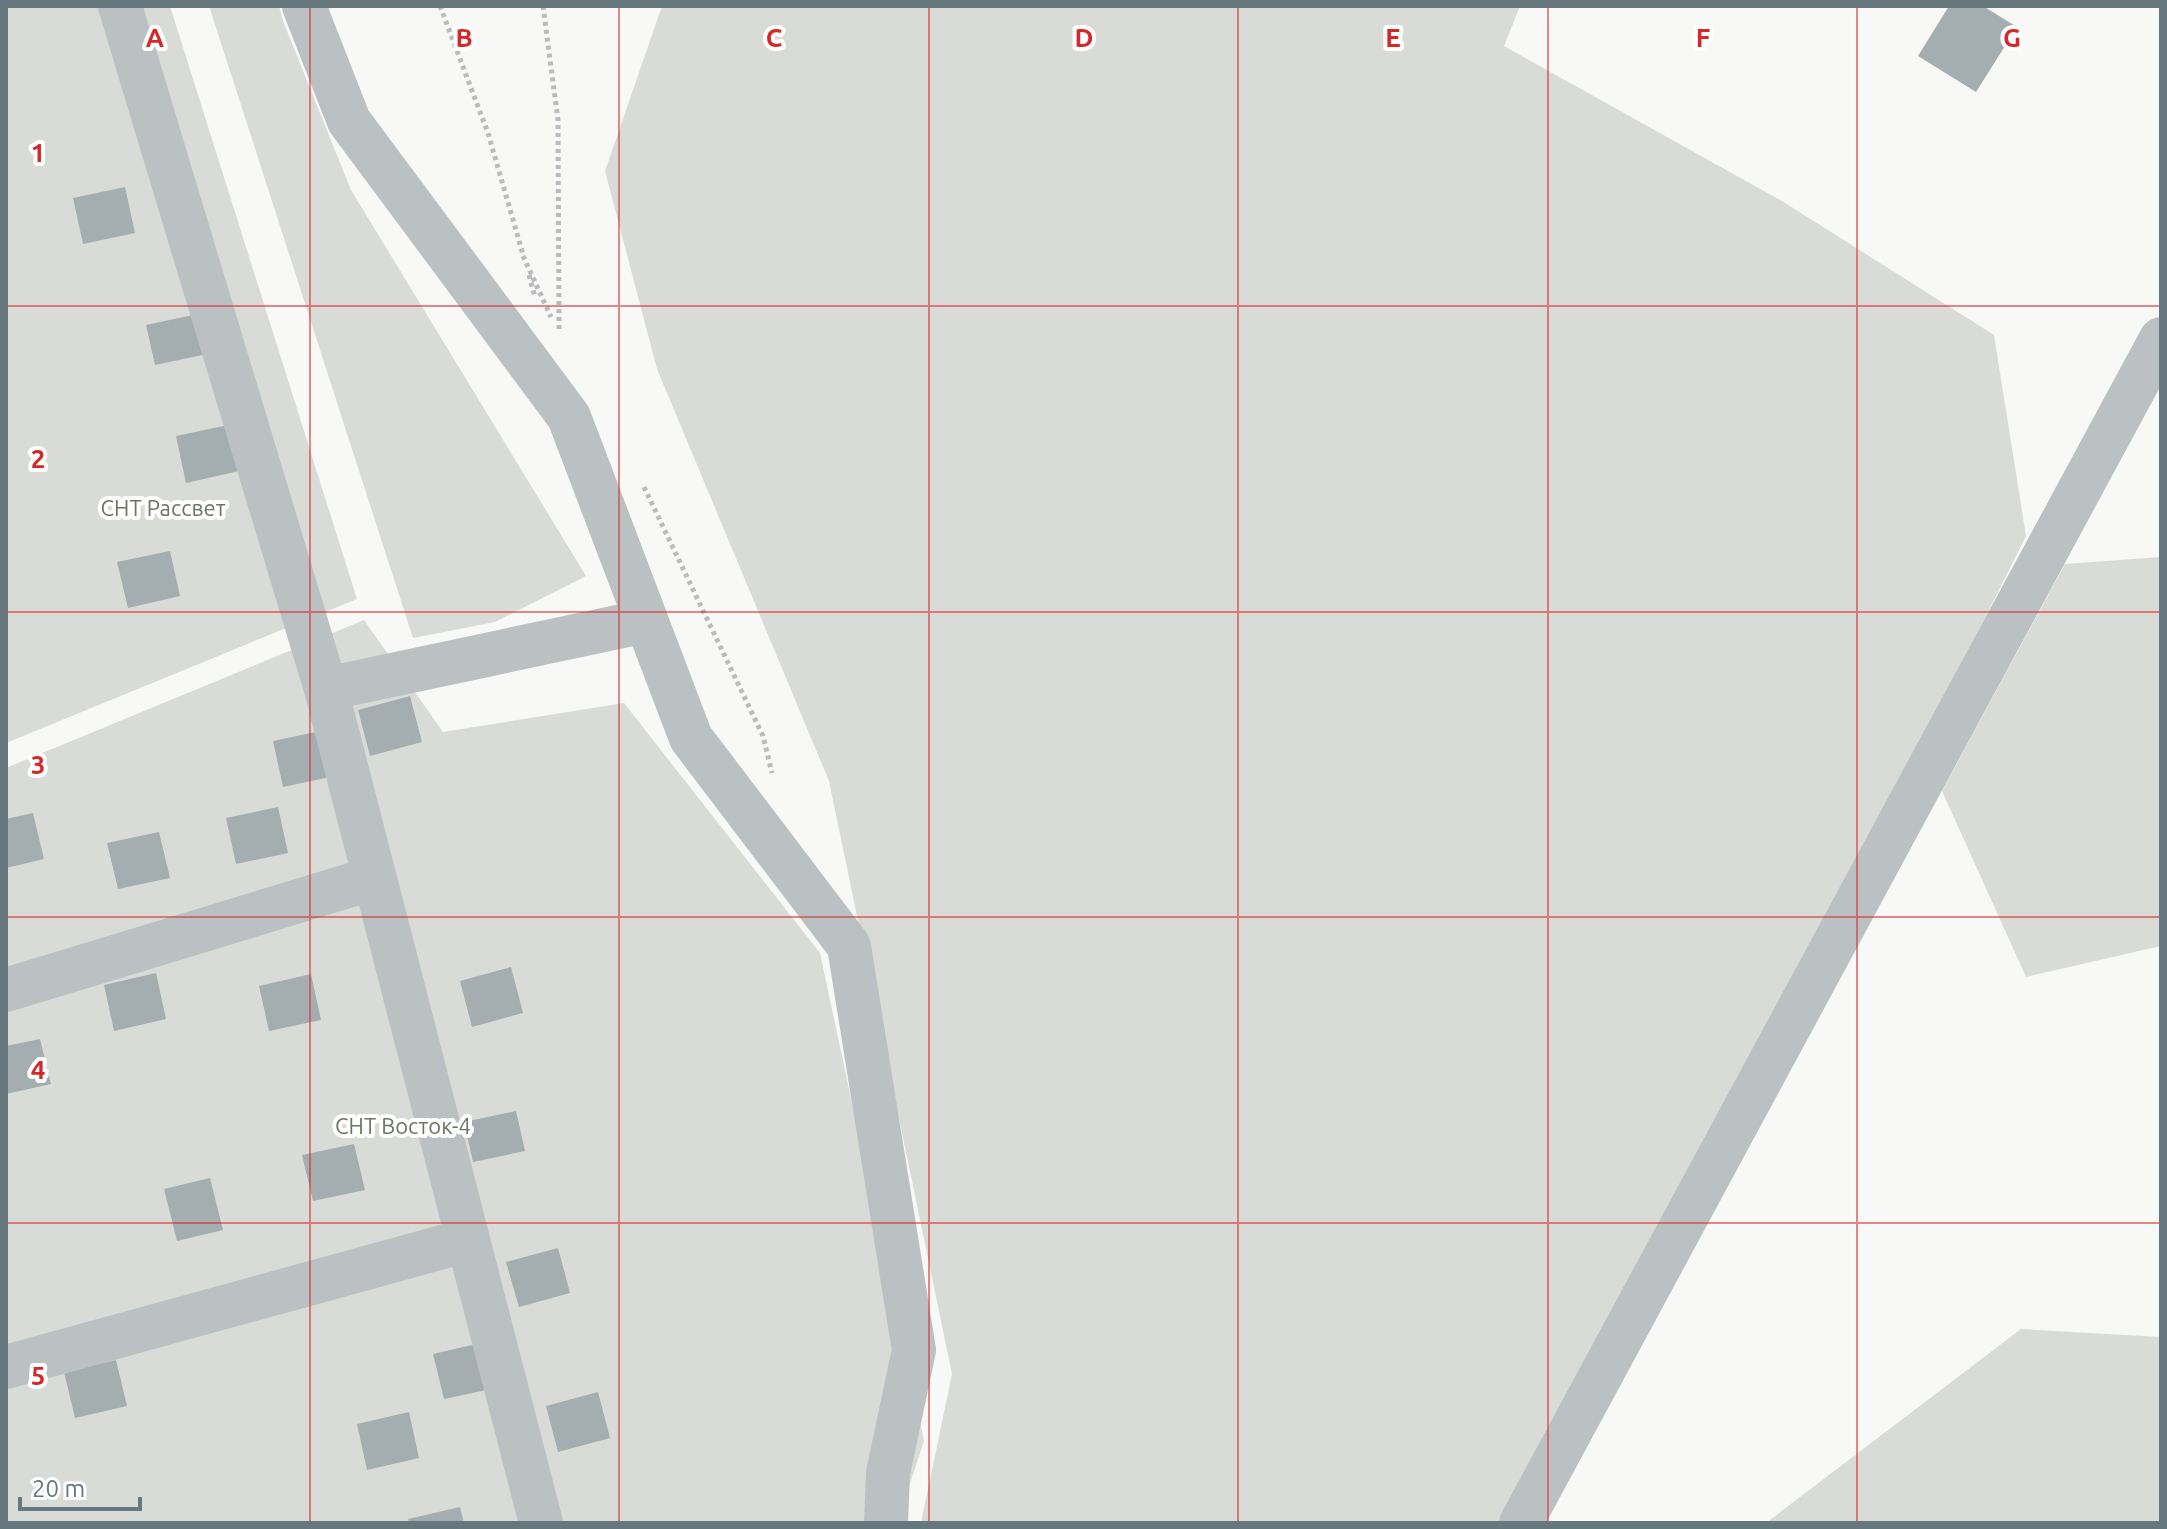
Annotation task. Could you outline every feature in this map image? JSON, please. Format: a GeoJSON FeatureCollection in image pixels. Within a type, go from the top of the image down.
{"type":"FeatureCollection","features":[{"type":"Feature","properties":{"kind":"street"},"geometry":{"type":"LineString","coordinates":[[120,6],[326,689],[541,1523]]}},
{"type":"Feature","properties":{"kind":"street"},"geometry":{"type":"LineString","coordinates":[[304,6],[349,121],[569,417],[691,738],[849,946],[914,1350],[888,1473],[886,1523]]}},
{"type":"Feature","properties":{"kind":"street"},"geometry":{"type":"LineString","coordinates":[[1521,1523],[2161,339]]}},
{"type":"Feature","properties":{"kind":"street"},"geometry":{"type":"LineString","coordinates":[[326,689],[646,621]]}},
{"type":"Feature","properties":{"kind":"street"},"geometry":{"type":"LineString","coordinates":[[6,990],[374,878]]}},
{"type":"Feature","properties":{"kind":"street"},"geometry":{"type":"LineString","coordinates":[[6,1367],[468,1240]]}},
{"type":"Feature","properties":{"kind":"path"},"geometry":{"type":"LineString","coordinates":[[440,6],[488,133],[536,300]]}},
{"type":"Feature","properties":{"kind":"path"},"geometry":{"type":"LineString","coordinates":[[523,256],[559,336],[558,120],[543,6]]}},
{"type":"Feature","properties":{"kind":"path"},"geometry":{"type":"LineString","coordinates":[[639,476],[763,736],[774,782]]}},
{"type":"Feature","properties":{"kind":"green space","name":"СНТ Рассвет"},"geometry":{"type":"Polygon","coordinates":[[[6,6],[170,6],[357,599],[6,743],[6,6]]]}},
{"type":"Feature","properties":{"kind":"green space"},"geometry":{"type":"Polygon","coordinates":[[[209,6],[279,6],[351,190],[586,576],[495,622],[413,638],[209,6]]]}},
{"type":"Feature","properties":{"kind":"green space"},"geometry":{"type":"Polygon","coordinates":[[[662,6],[1520,6],[1504,46],[1782,201],[1994,335],[2026,536],[1821,946],[1507,1523],[921,1523],[952,1374],[829,781],[657,369],[605,171],[662,6]]]}},
{"type":"Feature","properties":{"kind":"green space"},"geometry":{"type":"Polygon","coordinates":[[[2161,557],[2161,946],[2026,977],[1942,791],[2065,564],[2161,557]]]}},
{"type":"Feature","properties":{"kind":"green space","name":"СНТ Восток-4"},"geometry":{"type":"Polygon","coordinates":[[[364,620],[443,732],[624,703],[820,953],[924,1441],[897,1523],[6,1523],[6,768],[364,620]]]}},
{"type":"Feature","properties":{"kind":"green space"},"geometry":{"type":"Polygon","coordinates":[[[2021,1329],[2161,1337],[2161,1523],[1766,1523],[2021,1329]]]}},
{"type":"Feature","properties":{"kind":"building"},"geometry":{"type":"Polygon","coordinates":[[[1949,6],[1983,6],[2017,27],[1976,92],[1918,56],[1949,6]]]}},
{"type":"Feature","properties":{"kind":"building"},"geometry":{"type":"Polygon","coordinates":[[[125,187],[135,233],[83,244],[73,198],[125,187]]]}},
{"type":"Feature","properties":{"kind":"building"},"geometry":{"type":"Polygon","coordinates":[[[198,314],[207,354],[155,365],[146,325],[198,314]]]}},
{"type":"Feature","properties":{"kind":"building"},"geometry":{"type":"Polygon","coordinates":[[[228,425],[239,471],[186,483],[176,436],[228,425]]]}},
{"type":"Feature","properties":{"kind":"building"},"geometry":{"type":"Polygon","coordinates":[[[170,551],[180,596],[128,608],[117,562],[170,551]]]}},
{"type":"Feature","properties":{"kind":"building"},"geometry":{"type":"Polygon","coordinates":[[[410,696],[422,742],[370,756],[358,710],[410,696]]]}},
{"type":"Feature","properties":{"kind":"building"},"geometry":{"type":"Polygon","coordinates":[[[325,730],[335,776],[283,787],[273,741],[325,730]]]}},
{"type":"Feature","properties":{"kind":"building"},"geometry":{"type":"Polygon","coordinates":[[[278,807],[288,853],[236,864],[226,818],[278,807]]]}},
{"type":"Feature","properties":{"kind":"building"},"geometry":{"type":"Polygon","coordinates":[[[33,813],[44,859],[6,868],[6,819],[33,813]]]}},
{"type":"Feature","properties":{"kind":"building"},"geometry":{"type":"Polygon","coordinates":[[[159,832],[170,878],[118,889],[107,843],[159,832]]]}},
{"type":"Feature","properties":{"kind":"building"},"geometry":{"type":"Polygon","coordinates":[[[511,967],[523,1013],[472,1027],[460,981],[511,967]]]}},
{"type":"Feature","properties":{"kind":"building"},"geometry":{"type":"Polygon","coordinates":[[[156,973],[166,1019],[114,1031],[104,985],[156,973]]]}},
{"type":"Feature","properties":{"kind":"building"},"geometry":{"type":"Polygon","coordinates":[[[311,974],[321,1020],[269,1031],[259,986],[311,974]]]}},
{"type":"Feature","properties":{"kind":"building"},"geometry":{"type":"Polygon","coordinates":[[[40,1039],[51,1084],[6,1094],[6,1046],[40,1039]]]}},
{"type":"Feature","properties":{"kind":"building"},"geometry":{"type":"Polygon","coordinates":[[[516,1111],[525,1151],[473,1162],[464,1122],[516,1111]]]}},
{"type":"Feature","properties":{"kind":"building"},"geometry":{"type":"Polygon","coordinates":[[[354,1144],[365,1190],[313,1201],[302,1155],[354,1144]]]}},
{"type":"Feature","properties":{"kind":"building"},"geometry":{"type":"Polygon","coordinates":[[[210,1178],[223,1230],[177,1241],[164,1189],[210,1178]]]}},
{"type":"Feature","properties":{"kind":"building"},"geometry":{"type":"Polygon","coordinates":[[[558,1248],[570,1293],[519,1307],[506,1262],[558,1248]]]}},
{"type":"Feature","properties":{"kind":"building"},"geometry":{"type":"Polygon","coordinates":[[[485,1342],[496,1388],[444,1399],[433,1354],[485,1342]]]}},
{"type":"Feature","properties":{"kind":"building"},"geometry":{"type":"Polygon","coordinates":[[[116,1360],[127,1406],[75,1418],[64,1372],[116,1360]]]}},
{"type":"Feature","properties":{"kind":"building"},"geometry":{"type":"Polygon","coordinates":[[[598,1392],[610,1438],[558,1452],[546,1406],[598,1392]]]}},
{"type":"Feature","properties":{"kind":"building"},"geometry":{"type":"Polygon","coordinates":[[[409,1412],[419,1458],[367,1470],[357,1424],[409,1412]]]}},
{"type":"Feature","properties":{"kind":"building"},"geometry":{"type":"Polygon","coordinates":[[[460,1507],[464,1523],[409,1523],[408,1519],[460,1507]]]}}]}
